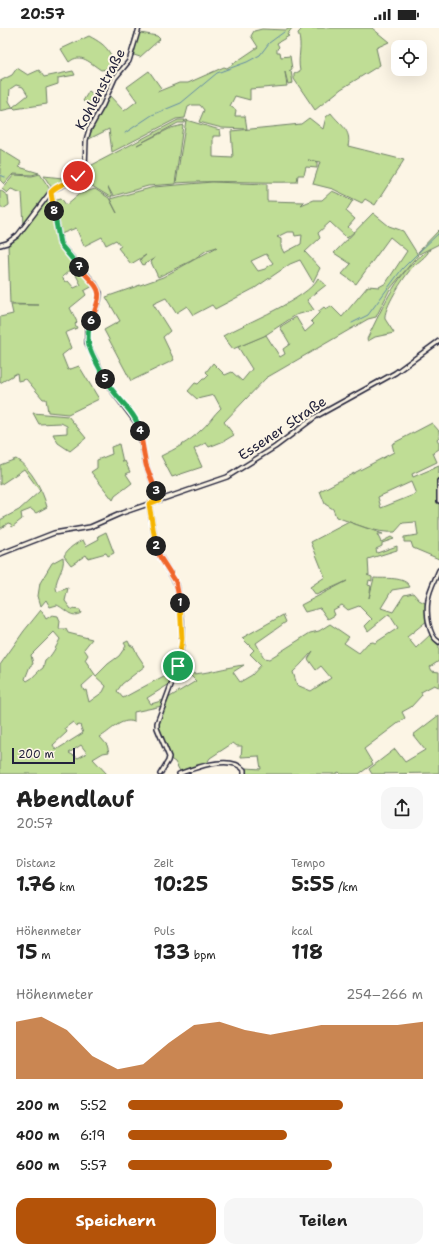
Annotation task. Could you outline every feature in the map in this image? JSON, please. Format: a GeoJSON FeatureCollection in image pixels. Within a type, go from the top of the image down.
{"type":"FeatureCollection","features":[{"type":"Feature","properties":{"kind":"street","name":"Kohlenstraße"},"geometry":{"type":"LineString","coordinates":[[52,191],[72,181],[85,168],[86,140],[88,130],[103,105],[115,78],[129,61],[139,28]]}},
{"type":"Feature","properties":{"kind":"street"},"geometry":{"type":"LineString","coordinates":[[0,245],[7,243],[18,235],[52,191]]}},
{"type":"Feature","properties":{"kind":"street"},"geometry":{"type":"LineString","coordinates":[[52,191],[60,244],[95,284],[100,293],[87,334],[88,346],[110,388],[139,427],[147,469],[159,500]]}},
{"type":"Feature","properties":{"kind":"street","name":"Essener Straße"},"geometry":{"type":"LineString","coordinates":[[0,554],[54,533],[90,527],[126,511],[227,477],[275,447],[315,417],[394,373],[439,341]]}},
{"type":"Feature","properties":{"kind":"street"},"geometry":{"type":"LineString","coordinates":[[439,481],[439,501]]}},
{"type":"Feature","properties":{"kind":"street"},"geometry":{"type":"LineString","coordinates":[[149,504],[157,551],[177,585],[182,621],[182,644],[177,669],[157,723],[157,728],[169,757],[160,774]]}},
{"type":"Feature","properties":{"kind":"street"},"geometry":{"type":"LineString","coordinates":[[439,570],[428,602],[430,626],[434,638],[439,642]]}},
{"type":"Feature","properties":{"kind":"street"},"geometry":{"type":"LineString","coordinates":[[179,774],[197,767],[219,763],[241,767],[244,770],[244,774]]}},
{"type":"Feature","properties":{"kind":"green space"},"geometry":{"type":"Polygon","coordinates":[[[292,28],[287,35],[289,36],[277,43],[279,47],[277,52],[280,52],[281,57],[290,56],[292,69],[289,71],[291,71],[293,83],[288,84],[285,72],[287,86],[250,89],[250,100],[235,96],[230,106],[236,110],[235,116],[245,116],[247,129],[222,128],[199,122],[204,110],[200,105],[192,105],[188,107],[185,118],[176,119],[112,152],[109,129],[87,140],[109,95],[124,111],[137,101],[127,87],[149,71],[161,88],[157,92],[179,83],[188,83],[224,67],[227,68],[258,47],[251,36],[254,31],[262,29],[287,30],[292,28]]]}},
{"type":"Feature","properties":{"kind":"green space"},"geometry":{"type":"Polygon","coordinates":[[[303,28],[372,28],[389,42],[376,48],[380,65],[341,89],[315,110],[294,79],[294,74],[300,71],[300,43],[298,33],[303,28]]]}},
{"type":"Feature","properties":{"kind":"green space"},"geometry":{"type":"Polygon","coordinates":[[[135,32],[157,36],[160,39],[140,57],[134,55],[127,62],[135,32]]]}},
{"type":"Feature","properties":{"kind":"green space"},"geometry":{"type":"Polygon","coordinates":[[[89,36],[105,47],[119,70],[114,68],[101,70],[81,58],[73,59],[69,62],[61,49],[89,36]]]}},
{"type":"Feature","properties":{"kind":"green space"},"geometry":{"type":"Polygon","coordinates":[[[17,68],[28,75],[39,70],[44,77],[73,71],[75,75],[58,78],[58,84],[46,88],[47,104],[15,109],[13,107],[28,95],[23,87],[16,85],[10,89],[9,101],[13,108],[0,111],[0,81],[12,75],[17,68]]]}},
{"type":"Feature","properties":{"kind":"green space"},"geometry":{"type":"Polygon","coordinates":[[[89,91],[100,99],[94,108],[83,101],[89,91]]]}},
{"type":"Feature","properties":{"kind":"green space"},"geometry":{"type":"Polygon","coordinates":[[[331,113],[347,132],[349,140],[348,146],[404,160],[375,205],[365,199],[362,203],[333,189],[313,184],[320,162],[308,160],[317,162],[317,168],[306,167],[304,175],[298,175],[297,182],[176,183],[186,120],[220,130],[221,136],[213,136],[213,157],[233,158],[231,131],[301,124],[309,118],[323,129],[326,117],[331,113]]]}},
{"type":"Feature","properties":{"kind":"green space"},"geometry":{"type":"Polygon","coordinates":[[[178,120],[185,120],[184,123],[178,123],[137,145],[171,128],[183,125],[175,184],[148,186],[113,196],[108,187],[112,197],[110,197],[79,178],[92,165],[178,120]]]}},
{"type":"Feature","properties":{"kind":"green space"},"geometry":{"type":"Polygon","coordinates":[[[0,149],[21,162],[19,167],[39,173],[32,175],[13,174],[4,184],[0,180],[0,149]]]}},
{"type":"Feature","properties":{"kind":"green space"},"geometry":{"type":"Polygon","coordinates":[[[40,174],[51,191],[24,225],[22,193],[11,189],[7,193],[2,189],[14,175],[32,176],[40,174]]]}},
{"type":"Feature","properties":{"kind":"green space"},"geometry":{"type":"Polygon","coordinates":[[[44,176],[72,179],[52,188],[44,176]]]}},
{"type":"Feature","properties":{"kind":"green space"},"geometry":{"type":"Polygon","coordinates":[[[212,182],[267,184],[267,201],[304,202],[301,205],[313,200],[322,200],[332,191],[353,200],[346,211],[355,219],[348,227],[354,232],[347,238],[330,222],[318,233],[320,238],[305,252],[320,268],[313,282],[300,260],[290,264],[255,288],[215,309],[212,305],[193,315],[187,306],[176,313],[166,298],[153,304],[170,331],[163,337],[174,360],[131,381],[104,330],[120,321],[106,297],[163,277],[217,247],[207,250],[191,261],[158,277],[151,262],[155,258],[143,265],[140,260],[146,255],[131,264],[118,248],[121,246],[116,240],[106,245],[102,237],[84,246],[76,228],[61,234],[53,200],[61,198],[66,205],[79,194],[95,189],[109,198],[117,213],[110,199],[154,187],[212,182]],[[287,232],[277,237],[281,239],[281,247],[284,253],[301,244],[302,235],[295,236],[294,232],[287,232]],[[266,254],[251,261],[258,271],[265,269],[273,263],[266,254]]]}},
{"type":"Feature","properties":{"kind":"green space"},"geometry":{"type":"Polygon","coordinates":[[[0,190],[8,196],[9,205],[3,209],[0,205],[0,190]]]}},
{"type":"Feature","properties":{"kind":"green space"},"geometry":{"type":"Polygon","coordinates":[[[47,199],[50,199],[58,240],[76,265],[62,277],[65,282],[68,281],[74,288],[81,285],[76,275],[81,271],[95,285],[84,291],[86,295],[70,308],[77,322],[75,324],[77,328],[65,333],[71,348],[62,355],[68,370],[79,366],[99,399],[68,414],[48,412],[46,399],[43,399],[26,379],[18,381],[17,373],[0,383],[0,317],[13,314],[11,305],[39,305],[10,304],[8,244],[18,235],[47,199]]]}},
{"type":"Feature","properties":{"kind":"green space"},"geometry":{"type":"Polygon","coordinates":[[[373,213],[389,226],[403,231],[418,255],[390,289],[376,317],[368,319],[266,378],[224,422],[234,435],[209,447],[206,443],[194,449],[202,467],[172,477],[161,456],[191,439],[206,426],[221,408],[214,395],[197,399],[188,391],[195,383],[198,384],[209,375],[206,372],[213,363],[225,375],[232,372],[242,381],[252,369],[238,347],[266,335],[280,357],[285,354],[283,349],[290,344],[280,327],[296,317],[305,332],[314,324],[311,321],[324,307],[326,309],[331,306],[342,317],[368,286],[379,287],[386,283],[407,251],[390,237],[356,284],[342,274],[351,264],[334,253],[373,213]]]}},
{"type":"Feature","properties":{"kind":"green space"},"geometry":{"type":"Polygon","coordinates":[[[439,230],[439,244],[419,254],[418,252],[439,230]]]}},
{"type":"Feature","properties":{"kind":"green space"},"geometry":{"type":"Polygon","coordinates":[[[430,249],[408,273],[387,308],[385,319],[394,333],[375,337],[368,341],[367,339],[379,314],[400,278],[430,249]]]}},
{"type":"Feature","properties":{"kind":"green space"},"geometry":{"type":"Polygon","coordinates":[[[318,278],[326,285],[307,300],[314,310],[296,315],[264,336],[233,349],[223,336],[289,302],[312,286],[318,278]]]}},
{"type":"Feature","properties":{"kind":"green space"},"geometry":{"type":"Polygon","coordinates":[[[33,413],[68,416],[86,438],[70,451],[58,443],[53,434],[67,433],[67,426],[61,423],[39,424],[33,413]]]}},
{"type":"Feature","properties":{"kind":"green space"},"geometry":{"type":"Polygon","coordinates":[[[432,423],[439,431],[439,437],[437,439],[439,449],[433,453],[437,462],[412,474],[413,477],[439,466],[437,496],[439,506],[439,559],[413,548],[411,542],[404,542],[404,537],[418,535],[416,522],[403,523],[395,532],[380,531],[365,528],[336,517],[333,509],[325,504],[320,491],[394,452],[392,444],[432,423]],[[411,482],[378,497],[381,508],[416,494],[411,482]]]}},
{"type":"Feature","properties":{"kind":"green space"},"geometry":{"type":"Polygon","coordinates":[[[119,444],[123,462],[125,461],[130,472],[126,474],[132,483],[115,496],[113,500],[91,472],[97,468],[97,460],[112,454],[111,447],[119,444]]]}},
{"type":"Feature","properties":{"kind":"green space"},"geometry":{"type":"Polygon","coordinates":[[[16,459],[27,468],[36,480],[43,494],[47,507],[36,513],[31,509],[21,513],[22,519],[12,527],[11,524],[8,523],[0,529],[0,520],[19,510],[40,491],[24,469],[0,485],[0,465],[16,459]]]}},
{"type":"Feature","properties":{"kind":"green space"},"geometry":{"type":"Polygon","coordinates":[[[349,522],[383,534],[377,534],[381,542],[391,537],[394,539],[382,543],[382,546],[376,549],[377,553],[397,546],[397,550],[368,559],[369,575],[367,575],[372,577],[372,581],[369,580],[368,585],[371,586],[369,598],[374,578],[394,579],[404,581],[410,587],[392,590],[381,608],[393,612],[404,595],[413,593],[419,600],[427,604],[428,620],[407,637],[416,648],[431,634],[439,643],[439,661],[430,667],[432,671],[439,672],[439,687],[434,685],[421,692],[422,695],[411,707],[402,712],[405,718],[364,749],[373,764],[359,774],[341,774],[339,772],[335,774],[244,774],[246,768],[261,769],[259,756],[241,757],[242,746],[237,746],[233,743],[210,758],[206,764],[181,773],[175,762],[169,758],[164,741],[157,727],[165,700],[196,681],[189,674],[203,673],[244,665],[233,672],[240,682],[252,675],[261,665],[250,654],[254,650],[242,638],[283,615],[286,622],[256,643],[264,658],[269,659],[310,633],[319,631],[330,624],[349,637],[344,643],[359,653],[368,643],[375,643],[398,628],[389,614],[368,631],[365,626],[372,619],[359,606],[348,610],[342,605],[333,610],[335,615],[328,619],[320,608],[305,612],[301,605],[347,581],[316,595],[310,587],[325,577],[311,542],[349,522]],[[313,651],[293,672],[297,685],[311,691],[331,678],[321,666],[316,670],[308,659],[313,651]]]}},
{"type":"Feature","properties":{"kind":"green space"},"geometry":{"type":"Polygon","coordinates":[[[106,532],[114,553],[108,556],[106,553],[88,558],[86,555],[71,565],[64,556],[69,549],[83,540],[86,546],[99,539],[98,536],[106,532]]]}},
{"type":"Feature","properties":{"kind":"green space"},"geometry":{"type":"Polygon","coordinates":[[[63,557],[63,566],[57,579],[56,588],[57,592],[68,588],[65,601],[71,609],[80,610],[81,613],[77,615],[71,614],[57,605],[50,607],[46,600],[41,606],[38,596],[40,583],[52,563],[63,557]]]}},
{"type":"Feature","properties":{"kind":"green space"},"geometry":{"type":"Polygon","coordinates":[[[41,610],[46,619],[52,615],[58,616],[60,621],[59,629],[66,629],[68,633],[92,639],[84,649],[88,655],[85,660],[96,676],[119,656],[126,646],[124,643],[128,641],[130,645],[134,647],[145,666],[122,684],[117,691],[123,698],[173,671],[176,672],[170,686],[168,685],[147,698],[151,704],[164,700],[162,706],[134,712],[134,722],[129,721],[120,723],[100,737],[107,745],[109,752],[103,753],[93,759],[107,774],[0,774],[0,665],[41,610]],[[54,632],[31,655],[33,664],[30,666],[25,679],[27,681],[43,668],[45,661],[52,654],[60,639],[54,632]],[[94,675],[82,686],[84,691],[86,690],[89,702],[103,692],[106,686],[94,675]],[[73,722],[65,728],[67,732],[53,745],[56,750],[83,733],[80,725],[76,726],[73,722]],[[81,745],[69,753],[78,758],[87,753],[81,745]]]}},
{"type":"Feature","properties":{"kind":"green space"},"geometry":{"type":"Polygon","coordinates":[[[439,715],[439,773],[372,774],[369,769],[395,749],[405,762],[425,750],[413,735],[439,715]]]}},
{"type":"Feature","properties":{"kind":"waterway"},"geometry":{"type":"LineString","coordinates":[[125,133],[152,115],[181,103],[217,73],[247,62],[260,55],[269,43],[284,32]]}},
{"type":"Feature","properties":{"kind":"waterway"},"geometry":{"type":"LineString","coordinates":[[0,175],[5,177]]}},
{"type":"Feature","properties":{"kind":"waterway"},"geometry":{"type":"LineString","coordinates":[[419,252],[439,233]]}},
{"type":"Feature","properties":{"kind":"waterway"},"geometry":{"type":"LineString","coordinates":[[352,323],[368,315],[402,269],[417,254]]}},
{"type":"Feature","properties":{"kind":"route"},"geometry":{"type":"LineString","coordinates":[[78,176],[71,182],[52,190],[51,192],[59,241],[64,249],[94,282],[99,291],[99,300],[86,338],[87,343],[110,388],[139,427],[145,462],[159,500],[149,504],[157,551],[176,582],[178,590],[182,621],[182,639],[178,666]]}}]}
